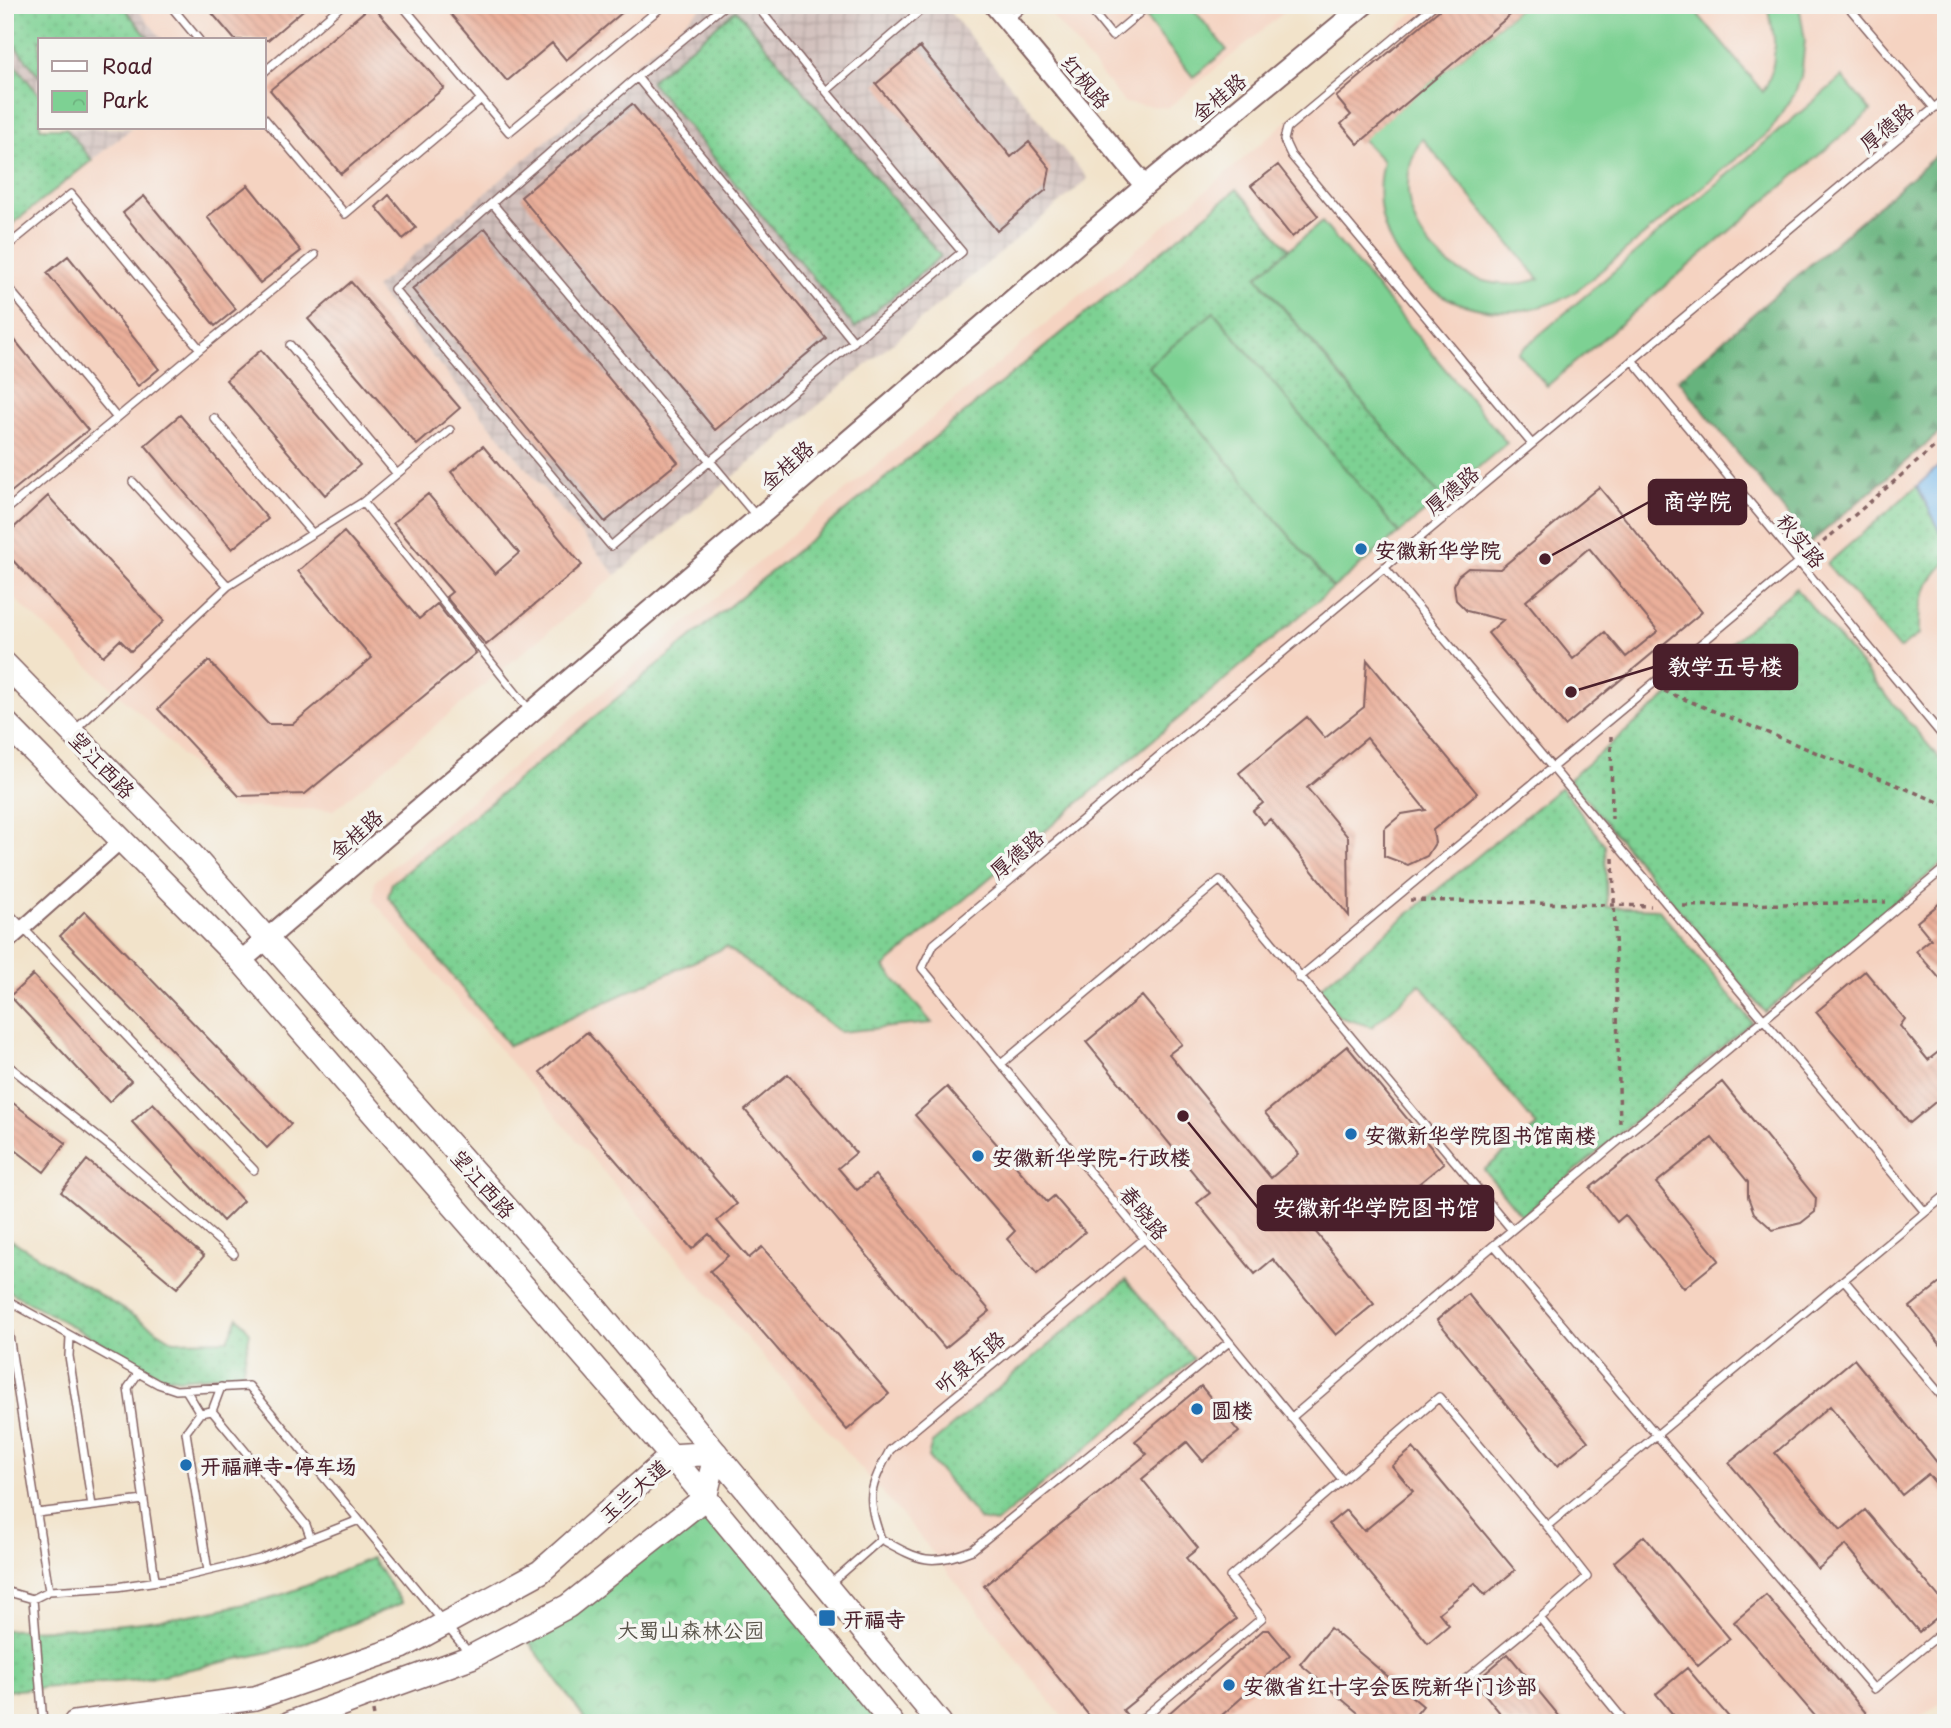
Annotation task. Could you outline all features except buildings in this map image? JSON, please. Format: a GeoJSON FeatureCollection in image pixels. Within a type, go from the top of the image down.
{"type":"FeatureCollection","features":[{"type":"Feature","properties":{"kind":"main road","name":"望江西路"},"geometry":{"type":"LineString","coordinates":[[5,664],[190,853],[592,1304],[940,1723]]}},
{"type":"Feature","properties":{"kind":"main road","name":"望江西路"},"geometry":{"type":"LineString","coordinates":[[5,722],[241,961],[671,1456],[892,1723]]}},
{"type":"Feature","properties":{"kind":"main road","name":"玉兰大道"},"geometry":{"type":"LineString","coordinates":[[75,1723],[255,1698],[402,1647],[540,1572],[671,1456],[716,1453]]}},
{"type":"Feature","properties":{"kind":"main road"},"geometry":{"type":"LineString","coordinates":[[290,1723],[471,1657],[568,1606],[705,1498],[716,1453]]}},
{"type":"Feature","properties":{"kind":"street","name":"金桂路"},"geometry":{"type":"LineString","coordinates":[[241,961],[1144,186],[1364,5]]}},
{"type":"Feature","properties":{"kind":"street","name":"红枫路"},"geometry":{"type":"LineString","coordinates":[[1001,13],[1144,186]]}},
{"type":"Feature","properties":{"kind":"street"},"geometry":{"type":"LineString","coordinates":[[5,944],[122,840]]}},
{"type":"Feature","properties":{"kind":"lane"},"geometry":{"type":"LineString","coordinates":[[170,5],[197,38]]}},
{"type":"Feature","properties":{"kind":"lane"},"geometry":{"type":"LineString","coordinates":[[266,70],[342,5]]}},
{"type":"Feature","properties":{"kind":"lane"},"geometry":{"type":"LineString","coordinates":[[402,5],[509,132],[664,5]]}},
{"type":"Feature","properties":{"kind":"lane"},"geometry":{"type":"LineString","coordinates":[[725,5],[637,77],[394,289],[611,546],[962,252],[756,5]]}},
{"type":"Feature","properties":{"kind":"lane"},"geometry":{"type":"LineString","coordinates":[[826,91],[927,5]]}},
{"type":"Feature","properties":{"kind":"lane"},"geometry":{"type":"LineString","coordinates":[[1001,13],[1025,5]]}},
{"type":"Feature","properties":{"kind":"lane"},"geometry":{"type":"LineString","coordinates":[[1087,5],[1112,36],[1149,5]]}},
{"type":"Feature","properties":{"kind":"lane"},"geometry":{"type":"LineString","coordinates":[[1434,5],[1287,128],[1284,140],[1292,155],[1532,444]]}},
{"type":"Feature","properties":{"kind":"lane"},"geometry":{"type":"LineString","coordinates":[[1847,5],[1934,108]]}},
{"type":"Feature","properties":{"kind":"lane"},"geometry":{"type":"LineString","coordinates":[[637,77],[854,342]]}},
{"type":"Feature","properties":{"kind":"lane","name":"厚德路"},"geometry":{"type":"LineString","coordinates":[[922,968],[934,944],[1946,98]]}},
{"type":"Feature","properties":{"kind":"lane"},"geometry":{"type":"LineString","coordinates":[[266,120],[345,214],[481,99]]}},
{"type":"Feature","properties":{"kind":"lane"},"geometry":{"type":"LineString","coordinates":[[5,248],[71,194],[200,349]]}},
{"type":"Feature","properties":{"kind":"lane"},"geometry":{"type":"LineString","coordinates":[[492,203],[758,518]]}},
{"type":"Feature","properties":{"kind":"lane"},"geometry":{"type":"LineString","coordinates":[[5,511],[315,255]]}},
{"type":"Feature","properties":{"kind":"lane"},"geometry":{"type":"LineString","coordinates":[[5,284],[117,418]]}},
{"type":"Feature","properties":{"kind":"lane"},"geometry":{"type":"LineString","coordinates":[[290,345],[397,474]]}},
{"type":"Feature","properties":{"kind":"lane","name":"秋实路"},"geometry":{"type":"LineString","coordinates":[[1632,360],[1946,740]]}},
{"type":"Feature","properties":{"kind":"lane"},"geometry":{"type":"LineString","coordinates":[[214,418],[312,533]]}},
{"type":"Feature","properties":{"kind":"lane"},"geometry":{"type":"LineString","coordinates":[[72,733],[228,586],[363,502],[450,430]]}},
{"type":"Feature","properties":{"kind":"lane"},"geometry":{"type":"LineString","coordinates":[[133,482],[228,586]]}},
{"type":"Feature","properties":{"kind":"lane"},"geometry":{"type":"LineString","coordinates":[[363,502],[531,712]]}},
{"type":"Feature","properties":{"kind":"lane"},"geometry":{"type":"LineString","coordinates":[[1299,978],[1798,563]]}},
{"type":"Feature","properties":{"kind":"lane"},"geometry":{"type":"LineString","coordinates":[[1384,567],[1925,1212]]}},
{"type":"Feature","properties":{"kind":"lane"},"geometry":{"type":"LineString","coordinates":[[1291,1418],[1493,1245],[1946,867]]}},
{"type":"Feature","properties":{"kind":"lane"},"geometry":{"type":"LineString","coordinates":[[1001,1064],[1220,880],[1299,978],[1512,1230]]}},
{"type":"Feature","properties":{"kind":"lane"},"geometry":{"type":"LineString","coordinates":[[5,909],[254,1170]]}},
{"type":"Feature","properties":{"kind":"lane","name":"春晓路"},"geometry":{"type":"LineString","coordinates":[[922,968],[1342,1479]]}},
{"type":"Feature","properties":{"kind":"lane"},"geometry":{"type":"LineString","coordinates":[[5,1063],[124,1157],[234,1254]]}},
{"type":"Feature","properties":{"kind":"lane"},"geometry":{"type":"LineString","coordinates":[[1547,1526],[1946,1195]]}},
{"type":"Feature","properties":{"kind":"lane","name":"听泉东路"},"geometry":{"type":"LineString","coordinates":[[881,1539],[870,1508],[874,1481],[890,1450],[1144,1239]]}},
{"type":"Feature","properties":{"kind":"lane"},"geometry":{"type":"LineString","coordinates":[[1493,1245],[1874,1689],[1946,1629]]}},
{"type":"Feature","properties":{"kind":"lane"},"geometry":{"type":"LineString","coordinates":[[1844,1280],[1946,1401]]}},
{"type":"Feature","properties":{"kind":"lane"},"geometry":{"type":"LineString","coordinates":[[50,1591],[6,1316],[9,1301],[137,1375],[176,1390],[249,1386],[471,1657]]}},
{"type":"Feature","properties":{"kind":"lane"},"geometry":{"type":"LineString","coordinates":[[70,1337],[69,1356],[92,1506]]}},
{"type":"Feature","properties":{"kind":"lane"},"geometry":{"type":"LineString","coordinates":[[827,1587],[881,1539],[915,1558],[946,1561],[972,1550],[1229,1342]]}},
{"type":"Feature","properties":{"kind":"lane"},"geometry":{"type":"LineString","coordinates":[[137,1375],[128,1388],[155,1579]]}},
{"type":"Feature","properties":{"kind":"lane"},"geometry":{"type":"LineString","coordinates":[[212,1410],[221,1387]]}},
{"type":"Feature","properties":{"kind":"lane"},"geometry":{"type":"LineString","coordinates":[[187,1390],[200,1413]]}},
{"type":"Feature","properties":{"kind":"lane"},"geometry":{"type":"LineString","coordinates":[[1149,1723],[1144,1717],[1262,1618],[1230,1577],[1440,1397],[1587,1577],[1462,1682]]}},
{"type":"Feature","properties":{"kind":"lane"},"geometry":{"type":"LineString","coordinates":[[208,1571],[186,1432],[200,1413],[212,1410]]}},
{"type":"Feature","properties":{"kind":"lane"},"geometry":{"type":"LineString","coordinates":[[212,1410],[306,1525],[311,1539]]}},
{"type":"Feature","properties":{"kind":"lane"},"geometry":{"type":"LineString","coordinates":[[37,1513],[144,1500]]}},
{"type":"Feature","properties":{"kind":"lane"},"geometry":{"type":"LineString","coordinates":[[5,1591],[33,1599],[50,1591],[116,1587],[155,1579],[179,1578],[259,1559],[359,1520]]}},
{"type":"Feature","properties":{"kind":"lane"},"geometry":{"type":"LineString","coordinates":[[33,1599],[43,1723]]}},
{"type":"Feature","properties":{"kind":"lane"},"geometry":{"type":"LineString","coordinates":[[1540,1618],[1626,1723]]}},
{"type":"Feature","properties":{"kind":"path"},"geometry":{"type":"LineString","coordinates":[[1798,563],[1946,438]]}},
{"type":"Feature","properties":{"kind":"path"},"geometry":{"type":"LineString","coordinates":[[1652,686],[1946,805]]}},
{"type":"Feature","properties":{"kind":"path"},"geometry":{"type":"LineString","coordinates":[[1537,1126],[1621,1139],[1610,721]]}},
{"type":"Feature","properties":{"kind":"path"},"geometry":{"type":"LineString","coordinates":[[1394,900],[1669,906],[1904,902]]}},
{"type":"Feature","properties":{"kind":"shaded area"},"geometry":{"type":"Polygon","coordinates":[[[5,5],[134,5],[161,38],[38,38],[38,93],[5,52],[5,5]]]}},
{"type":"Feature","properties":{"kind":"shaded area"},"geometry":{"type":"Polygon","coordinates":[[[134,5],[704,5],[375,288],[616,575],[334,810],[232,807],[145,718],[5,590],[5,230],[130,130],[266,130],[266,38],[161,38],[134,5]]]}},
{"type":"Feature","properties":{"kind":"shaded area"},"geometry":{"type":"Polygon","coordinates":[[[704,5],[944,5],[1088,179],[616,575],[375,288],[704,5]]]}},
{"type":"Feature","properties":{"kind":"shaded area"},"geometry":{"type":"Polygon","coordinates":[[[1043,5],[1293,5],[1168,108],[1125,103],[1043,5]]]}},
{"type":"Feature","properties":{"kind":"shaded area","name":"安徽新华学院"},"geometry":{"type":"Polygon","coordinates":[[[1423,5],[1946,5],[1946,1699],[1913,1723],[1067,1723],[913,1528],[676,1257],[373,900],[375,881],[1176,216],[1423,5]]]}},
{"type":"Feature","properties":{"kind":"shaded area"},"geometry":{"type":"Polygon","coordinates":[[[68,130],[130,130],[92,160],[68,130]]]}},
{"type":"Feature","properties":{"kind":"green space"},"geometry":{"type":"Polygon","coordinates":[[[5,5],[122,5],[148,38],[38,38],[38,75],[5,34],[5,5]]]}},
{"type":"Feature","properties":{"kind":"green space"},"geometry":{"type":"Polygon","coordinates":[[[1163,5],[1190,5],[1227,50],[1193,77],[1146,19],[1163,5]]]}},
{"type":"Feature","properties":{"kind":"green space"},"geometry":{"type":"Polygon","coordinates":[[[1523,5],[1690,5],[1763,92],[1774,60],[1774,38],[1766,5],[1799,5],[1805,40],[1801,77],[1794,95],[1770,131],[1574,293],[1537,307],[1500,311],[1464,305],[1432,290],[1406,267],[1388,237],[1380,201],[1383,161],[1362,139],[1523,5]],[[1422,138],[1410,168],[1408,197],[1416,224],[1432,248],[1453,267],[1479,280],[1508,284],[1539,279],[1422,138]]]}},
{"type":"Feature","properties":{"kind":"green space"},"geometry":{"type":"Polygon","coordinates":[[[736,10],[941,256],[855,328],[650,81],[736,10]]]}},
{"type":"Feature","properties":{"kind":"green space"},"geometry":{"type":"Polygon","coordinates":[[[5,52],[38,93],[38,130],[68,130],[92,160],[5,230],[5,52]]]}},
{"type":"Feature","properties":{"kind":"green space"},"geometry":{"type":"Polygon","coordinates":[[[1842,77],[1871,111],[1547,386],[1518,353],[1842,77]]]}},
{"type":"Feature","properties":{"kind":"green space"},"geometry":{"type":"Polygon","coordinates":[[[1946,147],[1946,427],[1810,543],[1678,379],[1946,147]]]}},
{"type":"Feature","properties":{"kind":"green space"},"geometry":{"type":"Polygon","coordinates":[[[1237,189],[1289,249],[1257,277],[1442,498],[1399,533],[1214,312],[1149,367],[1333,588],[884,967],[932,1023],[840,1032],[726,947],[509,1046],[388,897],[392,883],[1237,189]]]}},
{"type":"Feature","properties":{"kind":"green space"},"geometry":{"type":"Polygon","coordinates":[[[1322,222],[1507,443],[1442,498],[1257,276],[1322,222]]]}},
{"type":"Feature","properties":{"kind":"green space"},"geometry":{"type":"Polygon","coordinates":[[[1214,312],[1399,533],[1333,588],[1148,366],[1214,312]]]}},
{"type":"Feature","properties":{"kind":"green space"},"geometry":{"type":"Polygon","coordinates":[[[1917,486],[1946,542],[1946,562],[1932,578],[1921,603],[1919,634],[1899,649],[1827,564],[1917,486]]]}},
{"type":"Feature","properties":{"kind":"green space"},"geometry":{"type":"Polygon","coordinates":[[[1796,588],[1946,766],[1946,860],[1765,1012],[1569,779],[1796,588]]]}},
{"type":"Feature","properties":{"kind":"green space"},"geometry":{"type":"Polygon","coordinates":[[[1561,787],[1605,845],[1607,907],[1658,909],[1752,1022],[1522,1216],[1484,1170],[1537,1126],[1420,984],[1372,1027],[1339,1017],[1317,990],[1561,787]]]}},
{"type":"Feature","properties":{"kind":"green space"},"geometry":{"type":"Polygon","coordinates":[[[5,1236],[174,1341],[228,1340],[238,1317],[250,1332],[242,1373],[179,1379],[161,1376],[5,1289],[5,1236]]]}},
{"type":"Feature","properties":{"kind":"green space"},"geometry":{"type":"Polygon","coordinates":[[[1126,1280],[1194,1359],[996,1523],[980,1520],[928,1457],[932,1443],[1126,1280]]]}},
{"type":"Feature","properties":{"kind":"green space","name":"大蜀山森林公园"},"geometry":{"type":"Polygon","coordinates":[[[705,1498],[892,1723],[588,1723],[521,1631],[705,1498]]]}},
{"type":"Feature","properties":{"kind":"green space"},"geometry":{"type":"Polygon","coordinates":[[[372,1558],[402,1603],[298,1646],[140,1680],[5,1691],[5,1630],[108,1626],[210,1611],[289,1592],[372,1558]]]}},
{"type":"Feature","properties":{"kind":"water"},"geometry":{"type":"Polygon","coordinates":[[[1946,459],[1946,542],[1917,486],[1946,459]]]}},
{"type":"Feature","properties":{"kind":"place","name":"安徽新华学院"},"geometry":{"type":"Point","coordinates":[1361,549]}},
{"type":"Feature","properties":{"kind":"place","name":"商学院"},"geometry":{"type":"Point","coordinates":[1545,559]}},
{"type":"Feature","properties":{"kind":"place","name":"教学五号楼"},"geometry":{"type":"Point","coordinates":[1571,692]}},
{"type":"Feature","properties":{"kind":"place","name":"安徽新华学院图书馆"},"geometry":{"type":"Point","coordinates":[1183,1116]}},
{"type":"Feature","properties":{"kind":"place","name":"安徽新华学院图书馆南楼"},"geometry":{"type":"Point","coordinates":[1351,1134]}},
{"type":"Feature","properties":{"kind":"place","name":"安徽新华学院-行政楼"},"geometry":{"type":"Point","coordinates":[978,1156]}},
{"type":"Feature","properties":{"kind":"place","name":"圆楼"},"geometry":{"type":"Point","coordinates":[1197,1409]}},
{"type":"Feature","properties":{"kind":"place","name":"开福禅寺-停车场"},"geometry":{"type":"Point","coordinates":[186,1465]}},
{"type":"Feature","properties":{"kind":"place","name":"开福寺"},"geometry":{"type":"Point","coordinates":[827,1618]}},
{"type":"Feature","properties":{"kind":"place","name":"安徽省红十字会医院新华门诊部"},"geometry":{"type":"Point","coordinates":[1229,1685]}}]}
